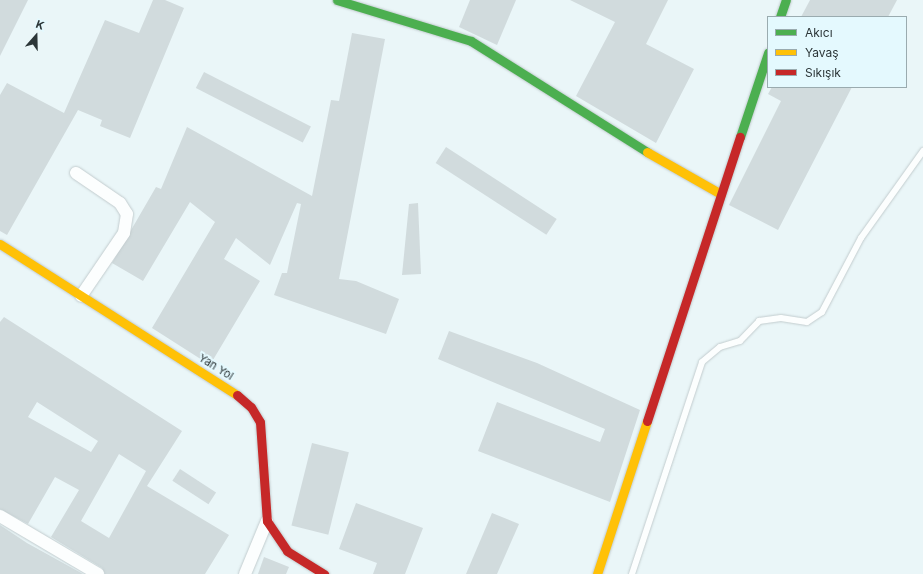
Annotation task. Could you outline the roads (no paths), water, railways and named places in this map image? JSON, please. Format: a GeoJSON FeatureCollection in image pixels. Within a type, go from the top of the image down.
{"type":"FeatureCollection","features":[{"type":"Feature","properties":{"kind":"street"},"geometry":{"type":"LineString","coordinates":[[337,0],[471,41],[642,149],[721,194]]}},
{"type":"Feature","properties":{"kind":"street"},"geometry":{"type":"LineString","coordinates":[[780,16],[786,0]]}},
{"type":"Feature","properties":{"kind":"street"},"geometry":{"type":"LineString","coordinates":[[597,574],[767,56]]}},
{"type":"Feature","properties":{"kind":"street"},"geometry":{"type":"LineString","coordinates":[[76,173],[120,204],[127,214],[124,233],[81,296]]}},
{"type":"Feature","properties":{"kind":"street","name":"Yan Yol"},"geometry":{"type":"LineString","coordinates":[[0,244],[236,394],[251,407],[260,422],[263,441],[267,521]]}},
{"type":"Feature","properties":{"kind":"street"},"geometry":{"type":"LineString","coordinates":[[0,516],[98,574]]}},
{"type":"Feature","properties":{"kind":"street"},"geometry":{"type":"LineString","coordinates":[[245,574],[267,521]]}},
{"type":"Feature","properties":{"kind":"street"},"geometry":{"type":"LineString","coordinates":[[267,521],[287,551],[324,574]]}},
{"type":"Feature","properties":{"kind":"lane"},"geometry":{"type":"LineString","coordinates":[[632,574],[702,362],[720,346],[740,341],[759,321],[780,318],[807,322],[822,312],[861,238],[923,151]]}}]}
